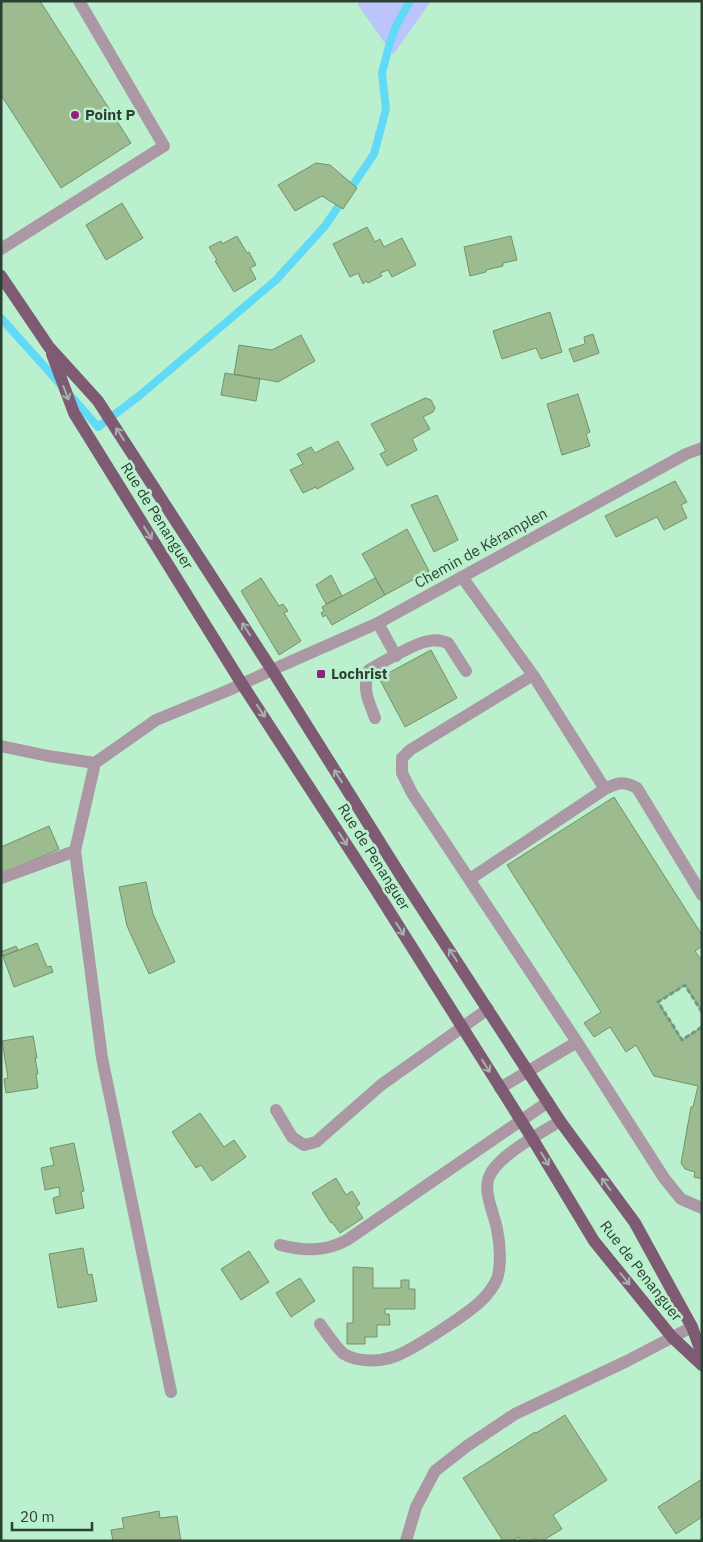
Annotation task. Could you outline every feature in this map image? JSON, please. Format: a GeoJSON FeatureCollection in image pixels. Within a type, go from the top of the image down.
{"type":"FeatureCollection","features":[{"type":"Feature","properties":{"kind":"main road","name":"Rue de Penanguer"},"geometry":{"type":"LineString","coordinates":[[1,276],[49,347],[98,401],[272,670],[401,876],[560,1121],[635,1224],[692,1327],[702,1354]]}},
{"type":"Feature","properties":{"kind":"main road","name":"Rue de Penanguer"},"geometry":{"type":"LineString","coordinates":[[49,347],[74,413],[242,684],[369,879],[532,1138],[594,1241],[672,1337],[702,1365]]}},
{"type":"Feature","properties":{"kind":"street"},"geometry":{"type":"LineString","coordinates":[[1,249],[164,146],[79,1]]}},
{"type":"Feature","properties":{"kind":"street","name":"Chemin de Kéramplen"},"geometry":{"type":"LineString","coordinates":[[95,763],[156,720],[378,623],[678,459],[702,448]]}},
{"type":"Feature","properties":{"kind":"street"},"geometry":{"type":"LineString","coordinates":[[462,577],[533,675],[605,789]]}},
{"type":"Feature","properties":{"kind":"street"},"geometry":{"type":"LineString","coordinates":[[378,623],[396,656]]}},
{"type":"Feature","properties":{"kind":"street"},"geometry":{"type":"LineString","coordinates":[[375,718],[367,696],[365,682],[369,670],[396,656],[427,640],[439,640],[448,643],[466,671]]}},
{"type":"Feature","properties":{"kind":"street"},"geometry":{"type":"LineString","coordinates":[[533,675],[410,750],[402,758],[402,773],[412,793],[577,1042],[664,1178],[681,1199],[702,1208]]}},
{"type":"Feature","properties":{"kind":"street"},"geometry":{"type":"LineString","coordinates":[[1,746],[95,763],[75,851],[102,1058],[171,1392]]}},
{"type":"Feature","properties":{"kind":"street"},"geometry":{"type":"LineString","coordinates":[[470,879],[605,789],[617,783],[630,784],[637,788],[702,895]]}},
{"type":"Feature","properties":{"kind":"street"},"geometry":{"type":"LineString","coordinates":[[1,878],[75,851]]}},
{"type":"Feature","properties":{"kind":"street"},"geometry":{"type":"LineString","coordinates":[[276,1110],[292,1137],[304,1145],[316,1142],[381,1085],[488,1009]]}},
{"type":"Feature","properties":{"kind":"street"},"geometry":{"type":"LineString","coordinates":[[500,1088],[577,1042]]}},
{"type":"Feature","properties":{"kind":"street"},"geometry":{"type":"LineString","coordinates":[[280,1245],[298,1250],[322,1249],[336,1246],[548,1102]]}},
{"type":"Feature","properties":{"kind":"street"},"geometry":{"type":"LineString","coordinates":[[320,1324],[344,1353],[361,1359],[378,1360],[406,1351],[482,1300],[496,1281],[500,1267],[498,1230],[488,1189],[489,1178],[494,1167],[532,1138],[560,1121]]}},
{"type":"Feature","properties":{"kind":"street"},"geometry":{"type":"LineString","coordinates":[[406,1541],[416,1507],[435,1472],[467,1446],[515,1414],[627,1361],[692,1327]]}},
{"type":"Feature","properties":{"kind":"path"},"geometry":{"type":"LineString","coordinates":[[702,1012],[685,986],[658,1002],[682,1040],[702,1027]]}},
{"type":"Feature","properties":{"kind":"shaded area"},"geometry":{"type":"Polygon","coordinates":[[[359,1],[431,1],[393,55],[358,5],[359,1]]]}},
{"type":"Feature","properties":{"kind":"building"},"geometry":{"type":"Polygon","coordinates":[[[1,1],[40,1],[131,143],[61,188],[1,95],[1,1]]]}},
{"type":"Feature","properties":{"kind":"building"},"geometry":{"type":"Polygon","coordinates":[[[316,163],[330,165],[357,188],[343,209],[322,196],[295,211],[278,185],[316,163]]]}},
{"type":"Feature","properties":{"kind":"building"},"geometry":{"type":"Polygon","coordinates":[[[122,203],[143,238],[106,260],[86,225],[122,203]]]}},
{"type":"Feature","properties":{"kind":"building"},"geometry":{"type":"Polygon","coordinates":[[[367,227],[375,242],[380,239],[384,247],[402,238],[416,265],[392,277],[388,270],[380,273],[382,276],[368,283],[366,281],[363,284],[358,273],[350,277],[333,244],[367,227]]]}},
{"type":"Feature","properties":{"kind":"building"},"geometry":{"type":"Polygon","coordinates":[[[237,236],[256,265],[250,268],[256,279],[234,292],[215,261],[217,260],[209,247],[221,241],[222,244],[237,236]]]}},
{"type":"Feature","properties":{"kind":"building"},"geometry":{"type":"Polygon","coordinates":[[[511,236],[517,260],[503,263],[503,266],[470,276],[464,247],[511,236]]]}},
{"type":"Feature","properties":{"kind":"building"},"geometry":{"type":"Polygon","coordinates":[[[550,312],[562,352],[541,359],[536,348],[502,359],[493,331],[550,312]]]}},
{"type":"Feature","properties":{"kind":"building"},"geometry":{"type":"Polygon","coordinates":[[[593,334],[599,353],[574,362],[569,349],[585,344],[584,337],[593,334]]]}},
{"type":"Feature","properties":{"kind":"building"},"geometry":{"type":"Polygon","coordinates":[[[301,335],[315,361],[278,382],[234,374],[239,345],[272,350],[301,335]]]}},
{"type":"Feature","properties":{"kind":"building"},"geometry":{"type":"Polygon","coordinates":[[[225,373],[260,379],[256,401],[221,395],[225,373]]]}},
{"type":"Feature","properties":{"kind":"building"},"geometry":{"type":"Polygon","coordinates":[[[578,394],[590,432],[586,434],[590,446],[562,455],[547,404],[578,394]]]}},
{"type":"Feature","properties":{"kind":"building"},"geometry":{"type":"Polygon","coordinates":[[[425,398],[431,400],[435,408],[433,412],[423,417],[430,429],[412,439],[417,450],[387,466],[380,454],[386,451],[371,424],[425,398]]]}},
{"type":"Feature","properties":{"kind":"building"},"geometry":{"type":"Polygon","coordinates":[[[338,441],[354,469],[317,489],[316,487],[303,493],[290,470],[303,464],[297,454],[311,447],[315,453],[338,441]]]}},
{"type":"Feature","properties":{"kind":"building"},"geometry":{"type":"Polygon","coordinates":[[[675,481],[687,502],[681,505],[687,518],[664,530],[657,517],[616,537],[605,516],[675,481]]]}},
{"type":"Feature","properties":{"kind":"building"},"geometry":{"type":"Polygon","coordinates":[[[437,495],[458,540],[434,552],[411,505],[437,495]]]}},
{"type":"Feature","properties":{"kind":"building"},"geometry":{"type":"Polygon","coordinates":[[[407,529],[429,571],[385,595],[362,554],[407,529]]]}},
{"type":"Feature","properties":{"kind":"building"},"geometry":{"type":"Polygon","coordinates":[[[331,575],[342,596],[326,604],[316,585],[331,575]]]}},
{"type":"Feature","properties":{"kind":"building"},"geometry":{"type":"Polygon","coordinates":[[[261,578],[279,606],[283,604],[288,611],[284,613],[301,641],[279,655],[241,591],[261,578]]]}},
{"type":"Feature","properties":{"kind":"building"},"geometry":{"type":"Polygon","coordinates":[[[375,578],[385,595],[332,625],[326,615],[323,617],[321,613],[324,611],[322,607],[375,578]]]}},
{"type":"Feature","properties":{"kind":"building"},"geometry":{"type":"Polygon","coordinates":[[[431,650],[457,698],[405,727],[379,678],[431,650]]]}},
{"type":"Feature","properties":{"kind":"building"},"geometry":{"type":"Polygon","coordinates":[[[614,797],[702,935],[702,946],[695,951],[702,961],[702,1012],[685,985],[658,1002],[682,1040],[702,1027],[702,1179],[694,1177],[695,1172],[685,1169],[681,1163],[691,1107],[693,1107],[698,1086],[654,1076],[636,1045],[626,1052],[610,1027],[594,1037],[584,1023],[601,1012],[507,865],[614,797]]]}},
{"type":"Feature","properties":{"kind":"building"},"geometry":{"type":"Polygon","coordinates":[[[49,826],[59,849],[1,874],[1,847],[49,826]]]}},
{"type":"Feature","properties":{"kind":"building"},"geometry":{"type":"Polygon","coordinates":[[[146,882],[153,914],[175,962],[149,974],[127,926],[119,887],[146,882]]]}},
{"type":"Feature","properties":{"kind":"building"},"geometry":{"type":"Polygon","coordinates":[[[37,943],[47,967],[51,966],[53,972],[14,987],[3,956],[37,943]]]}},
{"type":"Feature","properties":{"kind":"building"},"geometry":{"type":"Polygon","coordinates":[[[16,946],[18,950],[3,956],[1,952],[16,946]]]}},
{"type":"Feature","properties":{"kind":"building"},"geometry":{"type":"Polygon","coordinates":[[[33,1036],[37,1058],[35,1058],[38,1088],[6,1093],[4,1079],[8,1078],[2,1041],[33,1036]]]}},
{"type":"Feature","properties":{"kind":"building"},"geometry":{"type":"Polygon","coordinates":[[[200,1113],[224,1147],[234,1140],[246,1157],[212,1181],[201,1165],[196,1168],[172,1132],[200,1113]]]}},
{"type":"Feature","properties":{"kind":"building"},"geometry":{"type":"Polygon","coordinates":[[[74,1143],[84,1191],[81,1192],[84,1208],[56,1214],[53,1198],[60,1196],[59,1187],[45,1190],[41,1168],[54,1165],[50,1148],[74,1143]]]}},
{"type":"Feature","properties":{"kind":"building"},"geometry":{"type":"Polygon","coordinates":[[[336,1178],[346,1195],[352,1191],[360,1204],[356,1207],[363,1218],[340,1233],[331,1223],[312,1193],[336,1178]]]}},
{"type":"Feature","properties":{"kind":"building"},"geometry":{"type":"Polygon","coordinates":[[[83,1248],[88,1275],[92,1274],[97,1301],[58,1308],[49,1254],[83,1248]]]}},
{"type":"Feature","properties":{"kind":"building"},"geometry":{"type":"Polygon","coordinates":[[[249,1251],[269,1282],[241,1300],[221,1269],[249,1251]]]}},
{"type":"Feature","properties":{"kind":"building"},"geometry":{"type":"Polygon","coordinates":[[[353,1267],[373,1268],[373,1288],[401,1288],[401,1280],[409,1280],[409,1289],[415,1289],[415,1309],[385,1309],[385,1314],[389,1314],[390,1325],[377,1325],[377,1337],[365,1337],[365,1344],[347,1344],[347,1323],[353,1323],[353,1267]]]}},
{"type":"Feature","properties":{"kind":"building"},"geometry":{"type":"Polygon","coordinates":[[[300,1278],[315,1301],[291,1317],[276,1293],[300,1278]]]}},
{"type":"Feature","properties":{"kind":"building"},"geometry":{"type":"Polygon","coordinates":[[[565,1415],[607,1480],[553,1515],[562,1529],[542,1541],[538,1541],[536,1538],[532,1541],[521,1541],[519,1537],[512,1541],[503,1541],[463,1478],[565,1415]]]}},
{"type":"Feature","properties":{"kind":"building"},"geometry":{"type":"Polygon","coordinates":[[[702,1479],[702,1517],[676,1534],[658,1507],[702,1479]]]}},
{"type":"Feature","properties":{"kind":"building"},"geometry":{"type":"Polygon","coordinates":[[[159,1511],[160,1518],[177,1516],[181,1541],[113,1541],[111,1530],[124,1528],[122,1518],[159,1511]]]}},
{"type":"Feature","properties":{"kind":"waterway"},"geometry":{"type":"LineString","coordinates":[[72,397],[98,427],[139,396],[276,280],[325,226],[374,154],[386,109],[382,73],[396,26],[410,1]]}},
{"type":"Feature","properties":{"kind":"waterway"},"geometry":{"type":"LineString","coordinates":[[1,318],[61,385]]}},
{"type":"Feature","properties":{"kind":"place","name":"Point P"},"geometry":{"type":"Point","coordinates":[75,115]}},
{"type":"Feature","properties":{"kind":"place","name":"Lochrist"},"geometry":{"type":"Point","coordinates":[321,674]}}]}
